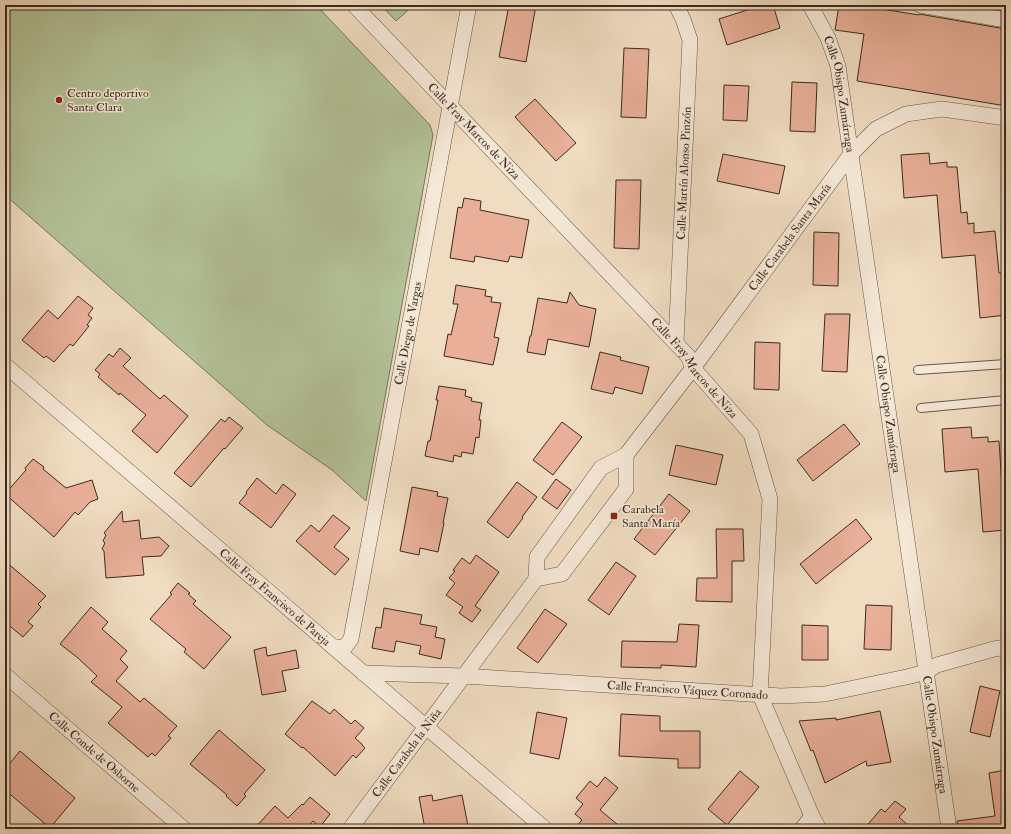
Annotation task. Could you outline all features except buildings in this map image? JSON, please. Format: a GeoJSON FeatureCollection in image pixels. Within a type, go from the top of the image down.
{"type":"FeatureCollection","features":[{"type":"Feature","properties":{"kind":"street","name":"Calle Fray Marcos de Niza"},"geometry":{"type":"LineString","coordinates":[[354,5],[676,343],[688,356],[692,368],[751,434],[770,499],[760,695],[816,822]]}},
{"type":"Feature","properties":{"kind":"street","name":"Calle Diego de Vargas"},"geometry":{"type":"LineString","coordinates":[[333,647],[345,648],[351,639],[469,5]]}},
{"type":"Feature","properties":{"kind":"street","name":"Calle Martín Alonso Pinzón"},"geometry":{"type":"LineString","coordinates":[[676,5],[683,19],[690,40],[676,343]]}},
{"type":"Feature","properties":{"kind":"street"},"geometry":{"type":"LineString","coordinates":[[923,5],[957,8],[1006,20]]}},
{"type":"Feature","properties":{"kind":"street","name":"Calle Obispo Zumárraga"},"geometry":{"type":"LineString","coordinates":[[814,6],[838,66],[949,829]]}},
{"type":"Feature","properties":{"kind":"street","name":"Calle Carabela Santa María"},"geometry":{"type":"LineString","coordinates":[[536,579],[537,557],[601,468],[626,455],[851,154],[876,129],[906,114],[942,109],[1006,118]]}},
{"type":"Feature","properties":{"kind":"street","name":"Calle Fray Francisco de Pareja"},"geometry":{"type":"LineString","coordinates":[[5,365],[545,829]]}},
{"type":"Feature","properties":{"kind":"street"},"geometry":{"type":"LineString","coordinates":[[464,676],[536,579],[562,574],[626,489],[626,455]]}},
{"type":"Feature","properties":{"kind":"street","name":"Calle Francisco Váquez Coronado"},"geometry":{"type":"LineString","coordinates":[[363,673],[464,676],[781,696],[825,694],[911,676],[926,672],[937,665],[1006,647]]}},
{"type":"Feature","properties":{"kind":"street","name":"Calle Conde de Osborne"},"geometry":{"type":"LineString","coordinates":[[5,675],[184,829]]}},
{"type":"Feature","properties":{"kind":"street","name":"Calle Carabela la Niña"},"geometry":{"type":"LineString","coordinates":[[350,829],[464,676]]}},
{"type":"Feature","properties":{"kind":"street"},"geometry":{"type":"LineString","coordinates":[[802,829],[816,822]]}},
{"type":"Feature","properties":{"kind":"lane"},"geometry":{"type":"LineString","coordinates":[[918,370],[1006,364]]}},
{"type":"Feature","properties":{"kind":"lane"},"geometry":{"type":"LineString","coordinates":[[921,408],[1006,400]]}},
{"type":"Feature","properties":{"kind":"green space"},"geometry":{"type":"Polygon","coordinates":[[[5,5],[316,5],[430,125],[433,135],[366,501],[332,470],[267,425],[5,195],[5,5]]]}},
{"type":"Feature","properties":{"kind":"green space"},"geometry":{"type":"Polygon","coordinates":[[[381,5],[414,5],[396,21],[381,5]]]}},
{"type":"Feature","properties":{"kind":"place","name":"Centro deportivo Santa Clara"},"geometry":{"type":"Point","coordinates":[59,100]}},
{"type":"Feature","properties":{"kind":"place","name":"Carabela Santa María"},"geometry":{"type":"Point","coordinates":[614,516]}}]}
